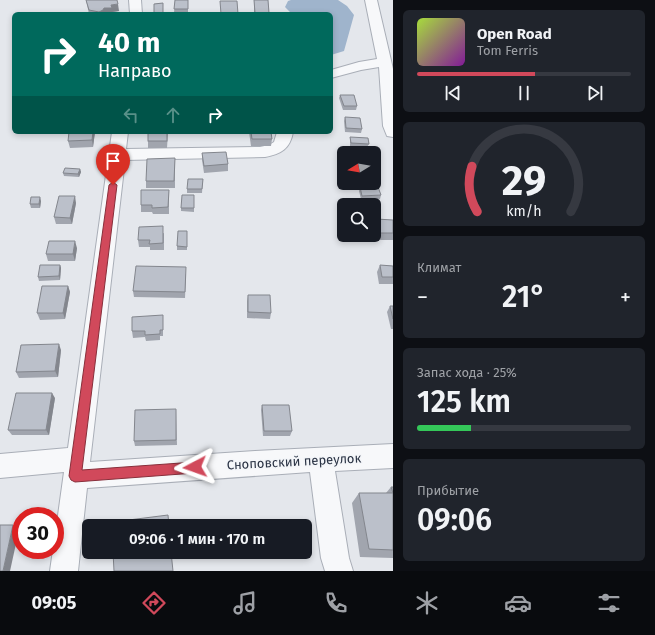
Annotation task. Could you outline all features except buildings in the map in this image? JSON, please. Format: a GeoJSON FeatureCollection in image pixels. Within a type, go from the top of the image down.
{"type":"FeatureCollection","features":[{"type":"Feature","properties":{"kind":"street"},"geometry":{"type":"LineString","coordinates":[[136,0],[136,12]]}},
{"type":"Feature","properties":{"kind":"street"},"geometry":{"type":"LineString","coordinates":[[371,0],[391,98],[391,126],[393,132]]}},
{"type":"Feature","properties":{"kind":"street"},"geometry":{"type":"LineString","coordinates":[[333,73],[359,66],[384,62]]}},
{"type":"Feature","properties":{"kind":"street"},"geometry":{"type":"LineString","coordinates":[[64,571],[120,134]]}},
{"type":"Feature","properties":{"kind":"street"},"geometry":{"type":"LineString","coordinates":[[117,155],[260,152],[274,150],[281,145],[284,140],[285,134]]}},
{"type":"Feature","properties":{"kind":"street","name":"Сноповский переулок"},"geometry":{"type":"LineString","coordinates":[[0,466],[76,468],[393,456]]}},
{"type":"Feature","properties":{"kind":"street"},"geometry":{"type":"LineString","coordinates":[[321,459],[335,558],[339,571]]}},
{"type":"Feature","properties":{"kind":"water"},"geometry":{"type":"Polygon","coordinates":[[[338,0],[347,6],[354,15],[344,51],[333,54],[333,12],[290,12],[285,7],[288,1],[338,0]]]}},
{"type":"Feature","properties":{"kind":"route"},"geometry":{"type":"LineString","coordinates":[[113,185],[75,476],[195,467]]}}]}
